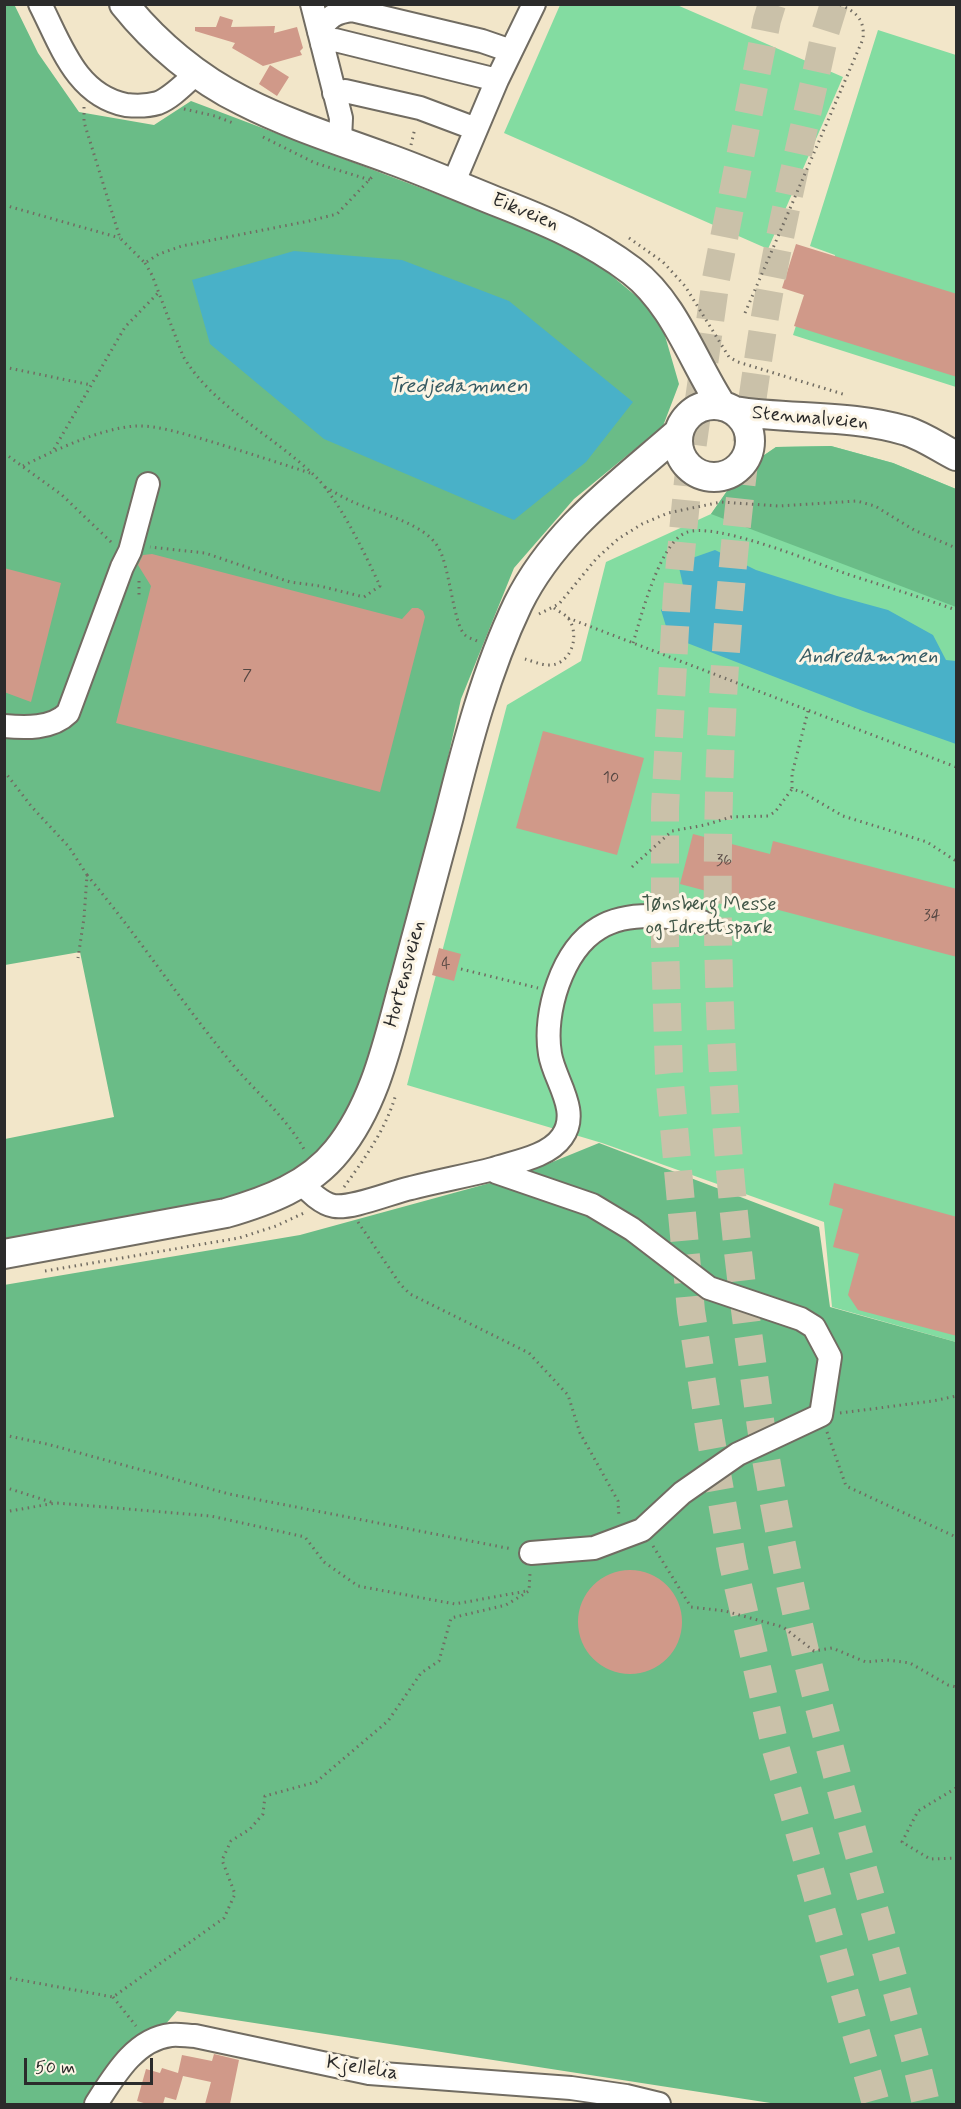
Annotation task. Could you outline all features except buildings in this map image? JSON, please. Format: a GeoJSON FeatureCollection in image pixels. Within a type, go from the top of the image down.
{"type":"FeatureCollection","features":[{"type":"Feature","properties":{"kind":"main road","name":"Eikveien"},"geometry":{"type":"LineString","coordinates":[[124,4],[160,43],[198,72],[250,104],[562,227],[633,272],[649,287],[668,311],[686,355],[689,381],[683,424]]}},
{"type":"Feature","properties":{"kind":"main road","name":"Eikveien"},"geometry":{"type":"LineString","coordinates":[[678,331],[691,348],[704,375],[728,408]]}},
{"type":"Feature","properties":{"kind":"main road","name":"Stenmalveien"},"geometry":{"type":"LineString","coordinates":[[683,424],[693,411],[707,406],[780,416],[846,419],[894,428],[924,437],[954,455]]}},
{"type":"Feature","properties":{"kind":"main road","name":"Stenmalveien"},"geometry":{"type":"LineString","coordinates":[[692,470],[702,476],[714,478],[725,476],[744,462],[749,451],[748,429],[742,419],[728,408]]}},
{"type":"Feature","properties":{"kind":"main road"},"geometry":{"type":"LineString","coordinates":[[683,424],[678,443],[685,463],[692,470]]}},
{"type":"Feature","properties":{"kind":"main road","name":"Hortensveien"},"geometry":{"type":"LineString","coordinates":[[4,1254],[226,1213],[277,1197],[309,1176],[336,1152],[361,1117],[383,1060],[469,738],[496,654],[527,588],[549,554],[586,512],[683,424]]}},
{"type":"Feature","properties":{"kind":"main road","name":"Stenmalveien"},"geometry":{"type":"LineString","coordinates":[[749,451],[776,434],[807,429],[872,435],[954,455]]}},
{"type":"Feature","properties":{"kind":"main road","name":"Hortensveien"},"geometry":{"type":"LineString","coordinates":[[620,483],[645,475],[692,470]]}},
{"type":"Feature","properties":{"kind":"street"},"geometry":{"type":"LineString","coordinates":[[40,4],[71,65],[89,88],[102,97],[116,103],[148,105],[166,98],[198,72]]}},
{"type":"Feature","properties":{"kind":"street"},"geometry":{"type":"LineString","coordinates":[[312,4],[341,118],[340,140]]}},
{"type":"Feature","properties":{"kind":"street"},"geometry":{"type":"LineString","coordinates":[[453,184],[497,80],[534,4]]}},
{"type":"Feature","properties":{"kind":"street"},"geometry":{"type":"LineString","coordinates":[[320,38],[330,16],[352,10],[482,41],[511,51]]}},
{"type":"Feature","properties":{"kind":"street"},"geometry":{"type":"LineString","coordinates":[[320,38],[497,80]]}},
{"type":"Feature","properties":{"kind":"street"},"geometry":{"type":"LineString","coordinates":[[334,93],[345,91],[420,108],[476,129]]}},
{"type":"Feature","properties":{"kind":"street"},"geometry":{"type":"LineString","coordinates":[[4,726],[45,725],[59,721],[68,713],[130,551],[148,484]]}},
{"type":"Feature","properties":{"kind":"street"},"geometry":{"type":"LineString","coordinates":[[309,1176],[307,1190],[336,1204],[493,1169],[544,1152],[562,1137],[569,1117],[564,1092],[550,1054],[549,1026],[555,992],[563,972],[578,947],[600,928],[627,918],[654,915],[702,922]]}},
{"type":"Feature","properties":{"kind":"street"},"geometry":{"type":"LineString","coordinates":[[493,1169],[592,1205],[632,1229],[709,1288],[801,1319],[814,1327],[830,1357],[821,1415],[738,1454],[682,1493],[642,1530],[594,1548],[531,1553]]}},
{"type":"Feature","properties":{"kind":"street","name":"Kjellelia"},"geometry":{"type":"LineString","coordinates":[[96,2104],[123,2065],[138,2049],[149,2042],[172,2035],[195,2036],[369,2073],[571,2088],[626,2096],[659,2104]]}},
{"type":"Feature","properties":{"kind":"path"},"geometry":{"type":"LineString","coordinates":[[745,313],[863,39],[862,22],[855,11],[839,4]]}},
{"type":"Feature","properties":{"kind":"path"},"geometry":{"type":"LineString","coordinates":[[4,453],[62,495],[111,542],[130,551],[140,545],[205,553],[290,582],[321,586],[364,597],[380,586],[366,556],[323,486],[220,399],[197,376],[183,356],[159,292],[145,263],[120,238],[84,122],[83,111],[89,88]]}},
{"type":"Feature","properties":{"kind":"path"},"geometry":{"type":"LineString","coordinates":[[178,108],[215,116],[236,124]]}},
{"type":"Feature","properties":{"kind":"path"},"geometry":{"type":"LineString","coordinates":[[145,263],[159,254],[182,246],[337,214],[369,180],[398,162],[420,108]]}},
{"type":"Feature","properties":{"kind":"path"},"geometry":{"type":"LineString","coordinates":[[255,133],[315,163],[369,180]]}},
{"type":"Feature","properties":{"kind":"path"},"geometry":{"type":"LineString","coordinates":[[4,205],[120,238]]}},
{"type":"Feature","properties":{"kind":"path"},"geometry":{"type":"LineString","coordinates":[[53,451],[125,327],[159,292]]}},
{"type":"Feature","properties":{"kind":"path"},"geometry":{"type":"LineString","coordinates":[[4,367],[91,385]]}},
{"type":"Feature","properties":{"kind":"path"},"geometry":{"type":"LineString","coordinates":[[23,466],[53,451],[122,428],[137,426],[184,434],[311,474]]}},
{"type":"Feature","properties":{"kind":"path"},"geometry":{"type":"LineString","coordinates":[[323,486],[429,535],[443,557],[463,633],[482,643]]}},
{"type":"Feature","properties":{"kind":"path"},"geometry":{"type":"LineString","coordinates":[[957,548],[914,530],[875,506],[857,501],[790,506],[721,502],[668,513],[618,538],[596,559],[559,604],[552,608],[568,618],[957,766]]}},
{"type":"Feature","properties":{"kind":"path"},"geometry":{"type":"LineString","coordinates":[[633,643],[649,591],[665,555],[672,543],[683,533],[697,529],[744,538],[957,609]]}},
{"type":"Feature","properties":{"kind":"path"},"geometry":{"type":"LineString","coordinates":[[525,659],[548,666],[559,664],[567,658],[572,648],[574,635],[568,618]]}},
{"type":"Feature","properties":{"kind":"path"},"geometry":{"type":"LineString","coordinates":[[632,867],[672,831],[731,817],[768,816],[775,812],[792,789],[792,774],[808,711]]}},
{"type":"Feature","properties":{"kind":"path"},"geometry":{"type":"LineString","coordinates":[[4,771],[31,806],[69,847],[87,875],[230,1061],[294,1130],[309,1176]]}},
{"type":"Feature","properties":{"kind":"path"},"geometry":{"type":"LineString","coordinates":[[792,789],[802,792],[843,816],[927,842],[957,861]]}},
{"type":"Feature","properties":{"kind":"path"},"geometry":{"type":"LineString","coordinates":[[78,958],[83,930],[87,875]]}},
{"type":"Feature","properties":{"kind":"path"},"geometry":{"type":"LineString","coordinates":[[461,969],[555,992]]}},
{"type":"Feature","properties":{"kind":"path"},"geometry":{"type":"LineString","coordinates":[[336,1204],[410,1294],[529,1353],[568,1395],[580,1433],[618,1501],[620,1539]]}},
{"type":"Feature","properties":{"kind":"path"},"geometry":{"type":"LineString","coordinates":[[957,1396],[821,1415],[846,1486],[957,1537]]}},
{"type":"Feature","properties":{"kind":"path"},"geometry":{"type":"LineString","coordinates":[[4,1435],[47,1444],[229,1494],[531,1553],[529,1591]]}},
{"type":"Feature","properties":{"kind":"path"},"geometry":{"type":"LineString","coordinates":[[4,1487],[56,1503],[211,1516],[305,1537],[324,1562],[358,1586],[455,1604],[529,1591]]}},
{"type":"Feature","properties":{"kind":"path"},"geometry":{"type":"LineString","coordinates":[[4,1512],[56,1503]]}},
{"type":"Feature","properties":{"kind":"path"},"geometry":{"type":"LineString","coordinates":[[642,1530],[691,1607],[724,1611],[783,1627],[814,1651],[832,1648],[866,1662],[887,1660],[910,1663],[948,1685],[957,1687]]}},
{"type":"Feature","properties":{"kind":"path"},"geometry":{"type":"LineString","coordinates":[[113,1997],[224,1918],[235,1894],[222,1860],[231,1841],[250,1829],[263,1814],[266,1796],[315,1782],[388,1721],[421,1673],[439,1661],[451,1618],[506,1605],[529,1591]]}},
{"type":"Feature","properties":{"kind":"path"},"geometry":{"type":"LineString","coordinates":[[957,1788],[918,1811],[902,1842],[930,1859],[957,1858]]}},
{"type":"Feature","properties":{"kind":"path"},"geometry":{"type":"LineString","coordinates":[[4,1977],[113,1997],[149,2042]]}},
{"type":"Feature","properties":{"kind":"green space"},"geometry":{"type":"Polygon","coordinates":[[[14,4],[38,53],[79,112],[154,125],[191,101],[577,247],[659,315],[679,384],[663,426],[574,499],[514,568],[461,699],[401,969],[362,1105],[315,1163],[238,1202],[5,1241],[5,1139],[114,1117],[80,952],[5,965],[4,5],[14,4]]]}},
{"type":"Feature","properties":{"kind":"green space"},"geometry":{"type":"Polygon","coordinates":[[[560,5],[677,5],[843,77],[768,249],[504,133],[560,5]]]}},
{"type":"Feature","properties":{"kind":"green space"},"geometry":{"type":"Polygon","coordinates":[[[878,30],[956,55],[956,387],[793,335],[803,304],[818,308],[835,255],[810,246],[878,30]]]}},
{"type":"Feature","properties":{"kind":"green space","name":"Tønsberg Messe og Idrettspark"},"geometry":{"type":"Polygon","coordinates":[[[831,446],[893,463],[956,489],[956,1342],[832,1307],[824,1222],[602,1143],[407,1085],[507,705],[581,661],[606,562],[711,514],[741,471],[776,447],[831,446]]]}},
{"type":"Feature","properties":{"kind":"green space"},"geometry":{"type":"Polygon","coordinates":[[[831,446],[893,463],[956,489],[956,607],[711,514],[741,471],[776,447],[831,446]]]}},
{"type":"Feature","properties":{"kind":"green space"},"geometry":{"type":"Polygon","coordinates":[[[599,1143],[819,1227],[830,1307],[956,1342],[956,2104],[777,2104],[177,2011],[96,2104],[5,2104],[4,1285],[300,1235],[523,1174],[599,1143]]]}},
{"type":"Feature","properties":{"kind":"water","name":"Tredjedammen"},"geometry":{"type":"Polygon","coordinates":[[[294,251],[402,260],[509,301],[633,402],[586,462],[514,520],[324,439],[210,344],[192,280],[294,251]]]}},
{"type":"Feature","properties":{"kind":"water","name":"Andredammen"},"geometry":{"type":"Polygon","coordinates":[[[715,550],[756,570],[888,610],[933,635],[946,660],[956,661],[956,744],[863,711],[669,636],[661,610],[685,594],[678,563],[715,550]]]}},
{"type":"Feature","properties":{"kind":"tunnel"},"geometry":{"type":"LineString","coordinates":[[772,4],[716,279],[689,471],[677,593],[665,808],[665,946],[669,1073],[691,1311],[733,1564],[775,1746],[876,2104]]}},
{"type":"Feature","properties":{"kind":"tunnel"},"geometry":{"type":"LineString","coordinates":[[834,4],[825,33],[773,273],[759,354],[742,480],[729,605],[721,729],[718,854],[719,979],[725,1103],[735,1228],[772,1494],[809,1668],[926,2104]]}}]}
